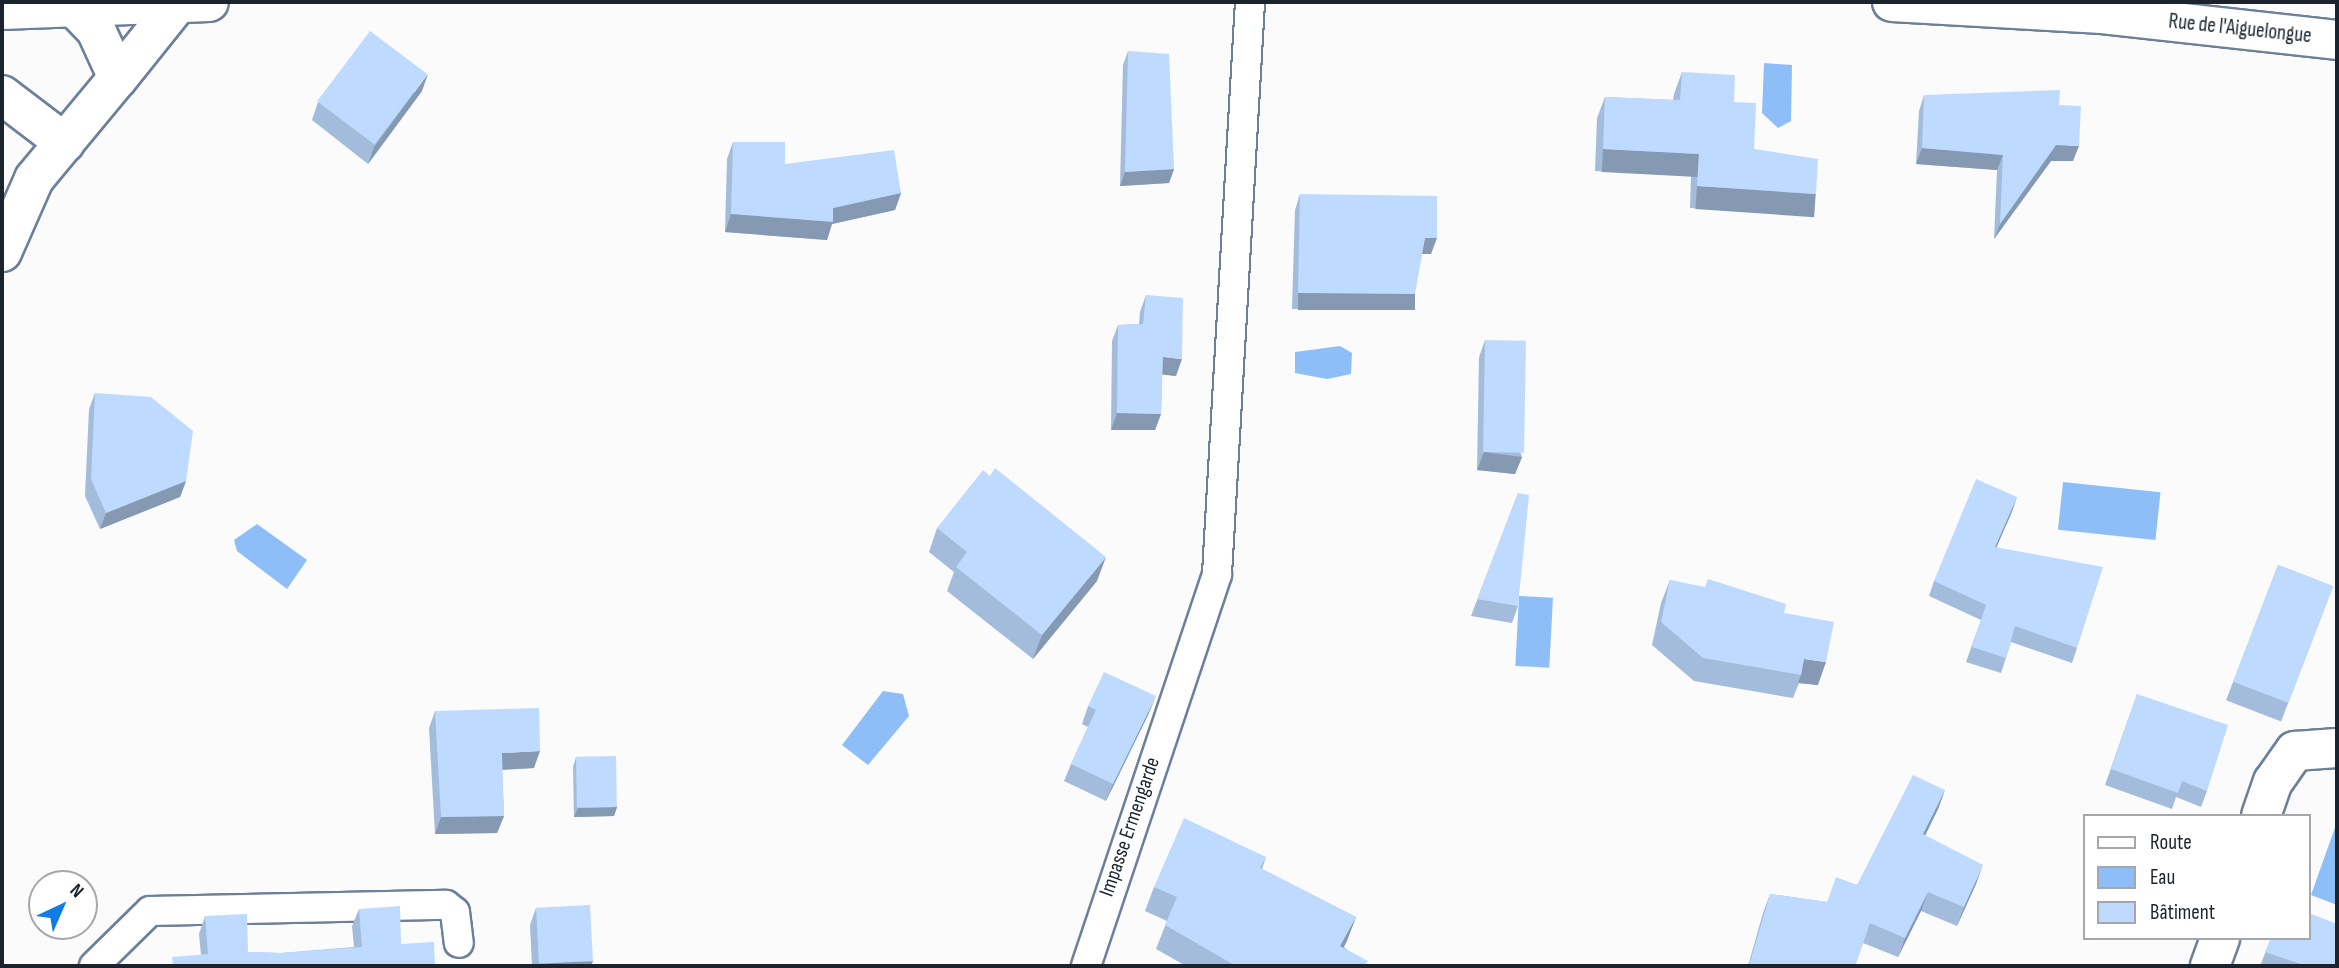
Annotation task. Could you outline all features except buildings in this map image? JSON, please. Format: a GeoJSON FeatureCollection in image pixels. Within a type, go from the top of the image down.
{"type":"FeatureCollection","features":[{"type":"Feature","properties":{"kind":"street"},"geometry":{"type":"LineString","coordinates":[[2,40],[15,10],[193,2]]}},
{"type":"Feature","properties":{"kind":"street"},"geometry":{"type":"LineString","coordinates":[[2,252],[34,179],[118,78],[193,2]]}},
{"type":"Feature","properties":{"kind":"street","name":"Rue de l'Aiguelongue"},"geometry":{"type":"LineString","coordinates":[[1892,2],[2102,14],[2337,40]]}},
{"type":"Feature","properties":{"kind":"street"},"geometry":{"type":"LineString","coordinates":[[75,8],[96,30],[118,78]]}},
{"type":"Feature","properties":{"kind":"street"},"geometry":{"type":"LineString","coordinates":[[2,96],[65,143]]}},
{"type":"Feature","properties":{"kind":"street"},"geometry":{"type":"LineString","coordinates":[[2262,814],[2273,782],[2295,751],[2337,748]]}},
{"type":"Feature","properties":{"kind":"street"},"geometry":{"type":"LineString","coordinates":[[2210,966],[2219,940]]}},
{"type":"Feature","properties":{"kind":"lane","name":"Impasse Ermengarde"},"geometry":{"type":"LineString","coordinates":[[1086,966],[1217,574],[1227,482],[1230,296],[1250,2]]}},
{"type":"Feature","properties":{"kind":"lane"},"geometry":{"type":"LineString","coordinates":[[94,966],[150,911],[446,905],[455,912],[459,943]]}},
{"type":"Feature","properties":{"kind":"water"},"geometry":{"type":"Polygon","coordinates":[[[1764,63],[1792,65],[1791,121],[1778,128],[1762,113],[1764,63]]]}},
{"type":"Feature","properties":{"kind":"water"},"geometry":{"type":"Polygon","coordinates":[[[1340,346],[1352,353],[1351,374],[1327,379],[1295,373],[1295,352],[1340,346]]]}},
{"type":"Feature","properties":{"kind":"water"},"geometry":{"type":"Polygon","coordinates":[[[2063,482],[2160,492],[2155,540],[2058,530],[2063,482]]]}},
{"type":"Feature","properties":{"kind":"water"},"geometry":{"type":"Polygon","coordinates":[[[257,524],[307,560],[287,589],[237,551],[234,540],[257,524]]]}},
{"type":"Feature","properties":{"kind":"water"},"geometry":{"type":"Polygon","coordinates":[[[1519,596],[1553,598],[1549,668],[1515,666],[1519,596]]]}},
{"type":"Feature","properties":{"kind":"water"},"geometry":{"type":"Polygon","coordinates":[[[883,691],[903,694],[909,716],[868,765],[842,745],[883,691]]]}},
{"type":"Feature","properties":{"kind":"water"},"geometry":{"type":"Polygon","coordinates":[[[2337,822],[2337,905],[2311,895],[2337,822]]]}}]}
